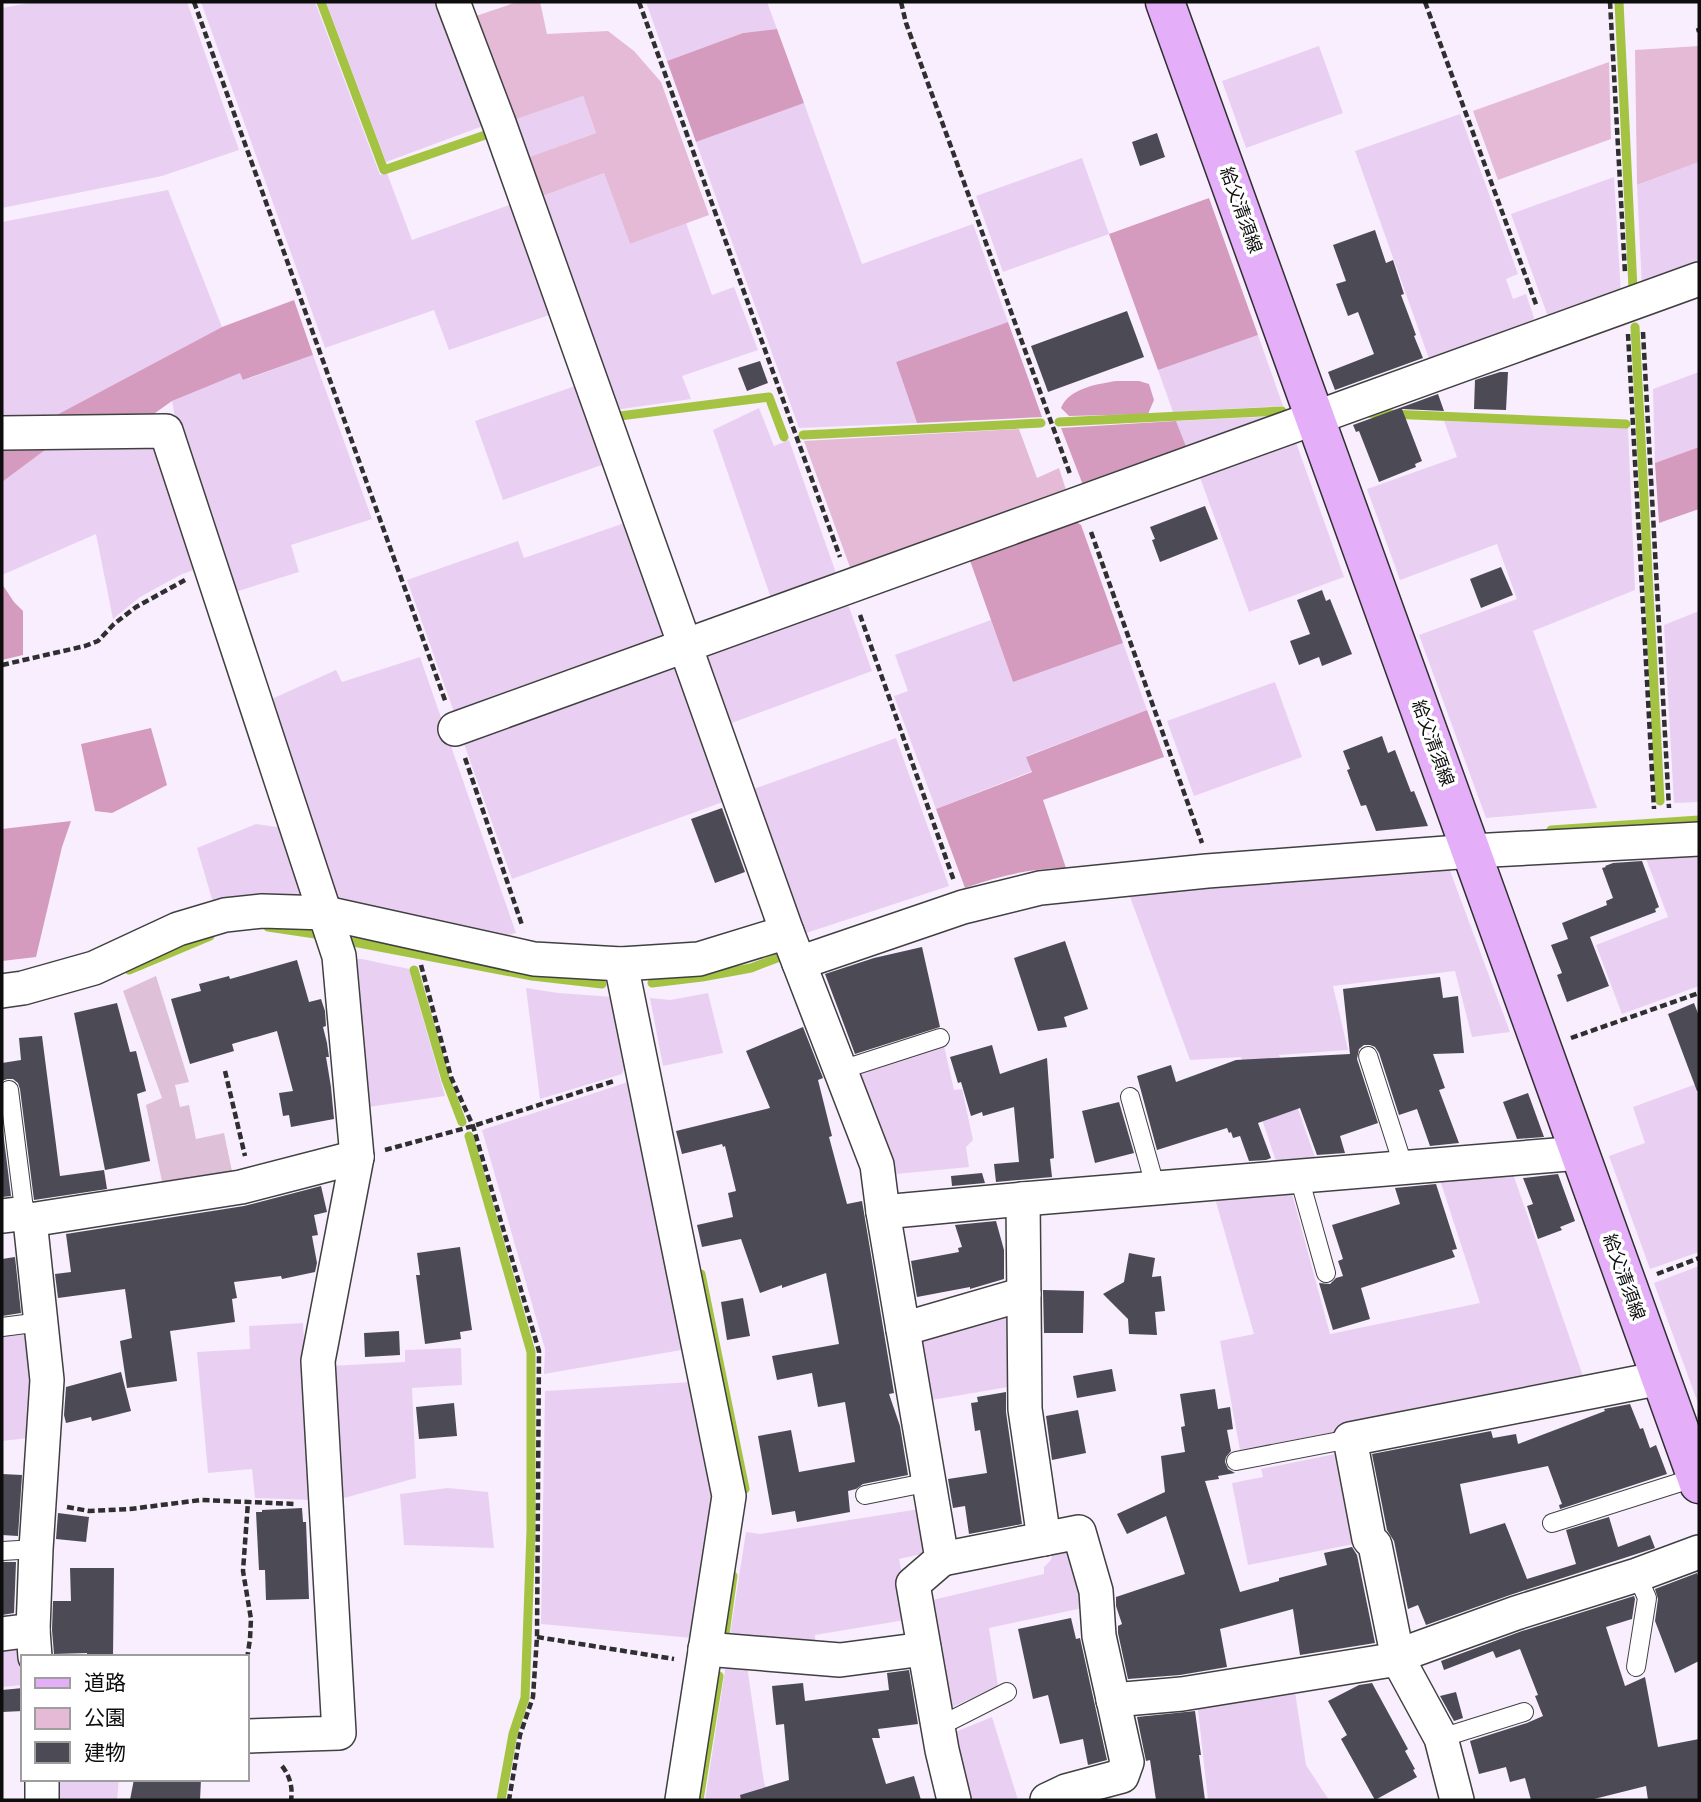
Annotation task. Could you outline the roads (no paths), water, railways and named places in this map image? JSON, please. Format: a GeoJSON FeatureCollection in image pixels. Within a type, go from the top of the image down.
{"type":"FeatureCollection","features":[{"type":"Feature","properties":{"kind":"main road","name":"給父清須線"},"geometry":{"type":"LineString","coordinates":[[1166,2],[1698,1481]]}},
{"type":"Feature","properties":{"kind":"street"},"geometry":{"type":"LineString","coordinates":[[453,2],[787,932],[877,1165],[943,1559]]}},
{"type":"Feature","properties":{"kind":"street"},"geometry":{"type":"LineString","coordinates":[[455,729],[1699,279]]}},
{"type":"Feature","properties":{"kind":"street"},"geometry":{"type":"LineString","coordinates":[[2,433],[166,431],[339,956],[357,1157],[318,1360],[339,1733],[248,1736]]}},
{"type":"Feature","properties":{"kind":"street"},"geometry":{"type":"LineString","coordinates":[[799,963],[963,907],[1040,888],[1472,851],[1699,839]]}},
{"type":"Feature","properties":{"kind":"street"},"geometry":{"type":"LineString","coordinates":[[2,991],[23,988],[94,968],[178,929],[225,915],[262,911],[326,913],[534,959],[621,964],[699,959],[787,932]]}},
{"type":"Feature","properties":{"kind":"street"},"geometry":{"type":"LineString","coordinates":[[621,964],[729,1496],[682,1800]]}},
{"type":"Feature","properties":{"kind":"street"},"geometry":{"type":"LineString","coordinates":[[883,1212],[1580,1153]]}},
{"type":"Feature","properties":{"kind":"street"},"geometry":{"type":"LineString","coordinates":[[23,1640],[36,1549],[47,1380],[41,1322],[19,1218],[240,1187],[357,1157]]}},
{"type":"Feature","properties":{"kind":"street"},"geometry":{"type":"LineString","coordinates":[[1023,1199],[1025,1409],[1044,1539]]}},
{"type":"Feature","properties":{"kind":"street"},"geometry":{"type":"LineString","coordinates":[[903,1329],[1024,1294]]}},
{"type":"Feature","properties":{"kind":"street"},"geometry":{"type":"LineString","coordinates":[[1457,1800],[1441,1738],[1398,1657],[1350,1439],[1661,1378]]}},
{"type":"Feature","properties":{"kind":"street"},"geometry":{"type":"LineString","coordinates":[[954,1800],[942,1750],[913,1584],[943,1559],[1079,1532],[1096,1591],[1099,1636],[1127,1762],[1122,1776],[1066,1791],[1047,1800]]}},
{"type":"Feature","properties":{"kind":"street"},"geometry":{"type":"LineString","coordinates":[[1113,1700],[1182,1694],[1398,1657],[1516,1613],[1637,1575],[1699,1552]]}},
{"type":"Feature","properties":{"kind":"street"},"geometry":{"type":"LineString","coordinates":[[704,1656],[840,1660],[924,1650]]}},
{"type":"Feature","properties":{"kind":"street"},"geometry":{"type":"LineString","coordinates":[[42,1781],[42,1800]]}},
{"type":"Feature","properties":{"kind":"lane"},"geometry":{"type":"LineString","coordinates":[[841,1070],[940,1038]]}},
{"type":"Feature","properties":{"kind":"lane"},"geometry":{"type":"LineString","coordinates":[[1368,1056],[1404,1168]]}},
{"type":"Feature","properties":{"kind":"lane"},"geometry":{"type":"LineString","coordinates":[[9,1090],[19,1218]]}},
{"type":"Feature","properties":{"kind":"lane"},"geometry":{"type":"LineString","coordinates":[[1130,1097],[1156,1189]]}},
{"type":"Feature","properties":{"kind":"lane"},"geometry":{"type":"LineString","coordinates":[[1299,1177],[1326,1273]]}},
{"type":"Feature","properties":{"kind":"lane"},"geometry":{"type":"LineString","coordinates":[[2,1327],[41,1322]]}},
{"type":"Feature","properties":{"kind":"lane"},"geometry":{"type":"LineString","coordinates":[[1236,1461],[1350,1439]]}},
{"type":"Feature","properties":{"kind":"lane"},"geometry":{"type":"LineString","coordinates":[[1552,1523],[1698,1481]]}},
{"type":"Feature","properties":{"kind":"lane"},"geometry":{"type":"LineString","coordinates":[[865,1495],[930,1482]]}},
{"type":"Feature","properties":{"kind":"lane"},"geometry":{"type":"LineString","coordinates":[[2,1550],[36,1549]]}},
{"type":"Feature","properties":{"kind":"lane"},"geometry":{"type":"LineString","coordinates":[[1636,1667],[1647,1598],[1637,1575]]}},
{"type":"Feature","properties":{"kind":"lane"},"geometry":{"type":"LineString","coordinates":[[938,1727],[1007,1692]]}},
{"type":"Feature","properties":{"kind":"lane"},"geometry":{"type":"LineString","coordinates":[[1441,1738],[1524,1712]]}},
{"type":"Feature","properties":{"kind":"waterway"},"geometry":{"type":"LineString","coordinates":[[321,2],[384,170],[491,133],[493,138]]}},
{"type":"Feature","properties":{"kind":"waterway"},"geometry":{"type":"LineString","coordinates":[[1619,2],[1633,289]]}},
{"type":"Feature","properties":{"kind":"waterway"},"geometry":{"type":"LineString","coordinates":[[1635,327],[1660,801]]}},
{"type":"Feature","properties":{"kind":"waterway"},"geometry":{"type":"LineString","coordinates":[[612,417],[769,397],[784,437]]}},
{"type":"Feature","properties":{"kind":"waterway"},"geometry":{"type":"LineString","coordinates":[[1059,422],[1282,411]]}},
{"type":"Feature","properties":{"kind":"waterway"},"geometry":{"type":"LineString","coordinates":[[1365,413],[1626,424]]}},
{"type":"Feature","properties":{"kind":"waterway"},"geometry":{"type":"LineString","coordinates":[[803,435],[1041,423]]}},
{"type":"Feature","properties":{"kind":"waterway"},"geometry":{"type":"LineString","coordinates":[[1551,830],[1699,820]]}},
{"type":"Feature","properties":{"kind":"waterway"},"geometry":{"type":"LineString","coordinates":[[268,927],[315,934]]}},
{"type":"Feature","properties":{"kind":"waterway"},"geometry":{"type":"LineString","coordinates":[[129,970],[210,936]]}},
{"type":"Feature","properties":{"kind":"waterway"},"geometry":{"type":"LineString","coordinates":[[348,941],[532,976],[602,984]]}},
{"type":"Feature","properties":{"kind":"waterway"},"geometry":{"type":"LineString","coordinates":[[652,983],[751,968],[785,955]]}},
{"type":"Feature","properties":{"kind":"waterway"},"geometry":{"type":"LineString","coordinates":[[414,970],[446,1080],[462,1122]]}},
{"type":"Feature","properties":{"kind":"waterway"},"geometry":{"type":"LineString","coordinates":[[469,1136],[531,1352],[531,1530],[525,1698],[513,1734],[501,1800]]}},
{"type":"Feature","properties":{"kind":"waterway"},"geometry":{"type":"LineString","coordinates":[[701,1274],[745,1489]]}},
{"type":"Feature","properties":{"kind":"waterway"},"geometry":{"type":"LineString","coordinates":[[725,1634],[733,1576]]}},
{"type":"Feature","properties":{"kind":"waterway"},"geometry":{"type":"LineString","coordinates":[[699,1800],[719,1676]]}}]}
